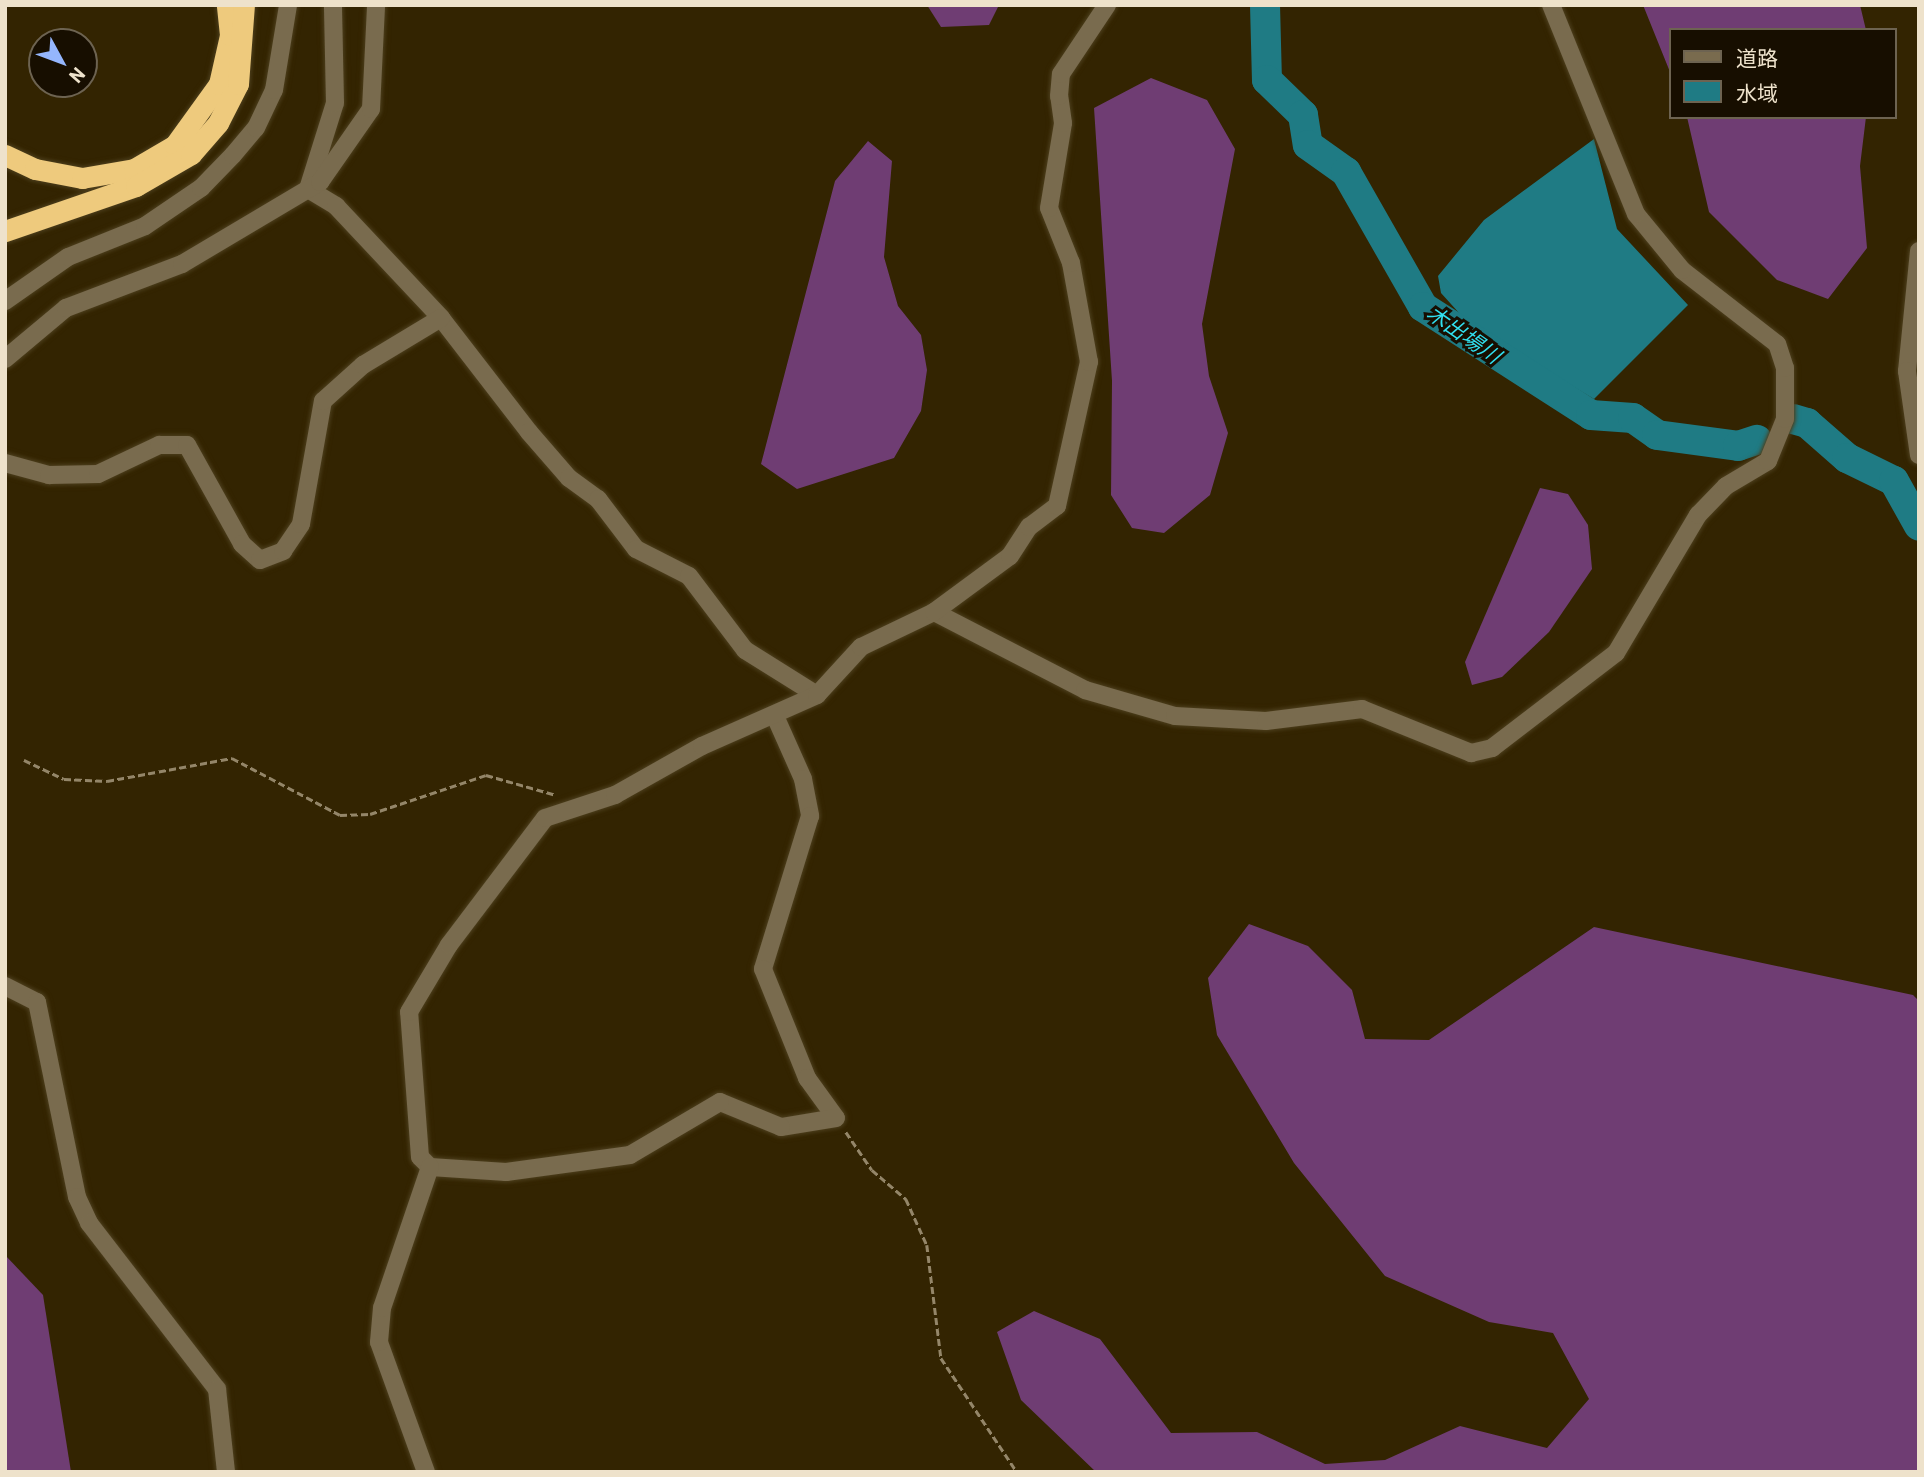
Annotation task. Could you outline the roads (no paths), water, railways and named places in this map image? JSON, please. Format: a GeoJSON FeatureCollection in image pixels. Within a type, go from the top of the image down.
{"type":"FeatureCollection","features":[{"type":"Feature","properties":{"kind":"highway"},"geometry":{"type":"LineString","coordinates":[[5,156],[82,178],[134,169],[175,145],[219,84],[230,35],[227,5]]}},
{"type":"Feature","properties":{"kind":"highway"},"geometry":{"type":"LineString","coordinates":[[5,231],[136,186],[191,154],[218,123],[238,84],[244,5]]}},
{"type":"Feature","properties":{"kind":"street"},"geometry":{"type":"LineString","coordinates":[[5,300],[68,257],[145,226],[201,188],[233,155],[256,128],[274,90],[286,47],[288,5]]}},
{"type":"Feature","properties":{"kind":"street"},"geometry":{"type":"LineString","coordinates":[[308,189],[335,103],[333,5]]}},
{"type":"Feature","properties":{"kind":"street"},"geometry":{"type":"LineString","coordinates":[[5,359],[19,341],[66,308],[181,264],[308,189],[366,123],[379,37],[376,5]]}},
{"type":"Feature","properties":{"kind":"street"},"geometry":{"type":"LineString","coordinates":[[775,716],[803,779],[810,816],[763,969],[807,1078],[836,1118],[781,1127],[720,1102],[630,1155],[506,1172],[429,1167],[420,1157],[408,1044],[413,1000],[545,818],[583,802],[615,795],[702,746],[775,716],[817,695],[861,647],[934,612],[1010,556],[1029,527],[1057,506],[1089,362],[1071,263],[1049,208],[1063,123],[1059,96],[1061,74],[1107,5]]}},
{"type":"Feature","properties":{"kind":"street"},"geometry":{"type":"LineString","coordinates":[[934,612],[1085,690],[1175,716],[1266,721],[1362,709],[1471,753],[1492,748],[1616,653],[1698,514],[1726,486],[1768,461],[1785,419],[1785,368],[1777,344],[1682,270],[1636,214],[1551,5]]}},
{"type":"Feature","properties":{"kind":"street"},"geometry":{"type":"LineString","coordinates":[[308,189],[336,206],[441,317],[529,432],[569,478],[598,499],[636,549],[689,576],[745,650],[817,695]]}},
{"type":"Feature","properties":{"kind":"street"},"geometry":{"type":"LineString","coordinates":[[1918,258],[1907,371],[1919,455]]}},
{"type":"Feature","properties":{"kind":"street"},"geometry":{"type":"LineString","coordinates":[[5,463],[49,475],[98,474],[159,445],[187,445],[242,544],[260,559],[283,551],[301,524],[323,401],[363,365],[441,317]]}},
{"type":"Feature","properties":{"kind":"street"},"geometry":{"type":"LineString","coordinates":[[5,986],[37,1002],[77,1197],[89,1223],[217,1389],[226,1472]]}},
{"type":"Feature","properties":{"kind":"street"},"geometry":{"type":"LineString","coordinates":[[426,1472],[379,1342],[382,1308],[429,1167]]}},
{"type":"Feature","properties":{"kind":"water"},"geometry":{"type":"Polygon","coordinates":[[[1594,139],[1617,229],[1688,305],[1594,399],[1469,324],[1441,293],[1438,276],[1484,220],[1594,139]]]}},
{"type":"Feature","properties":{"kind":"waterway","name":"木出場川"},"geometry":{"type":"LineString","coordinates":[[1265,5],[1267,80],[1303,115],[1308,145],[1346,172],[1423,307],[1591,415],[1633,418],[1657,435],[1738,446],[1757,440]]}},
{"type":"Feature","properties":{"kind":"waterway","name":"木出場川"},"geometry":{"type":"LineString","coordinates":[[1793,419],[1807,423],[1847,458],[1894,481],[1919,526]]}}]}
